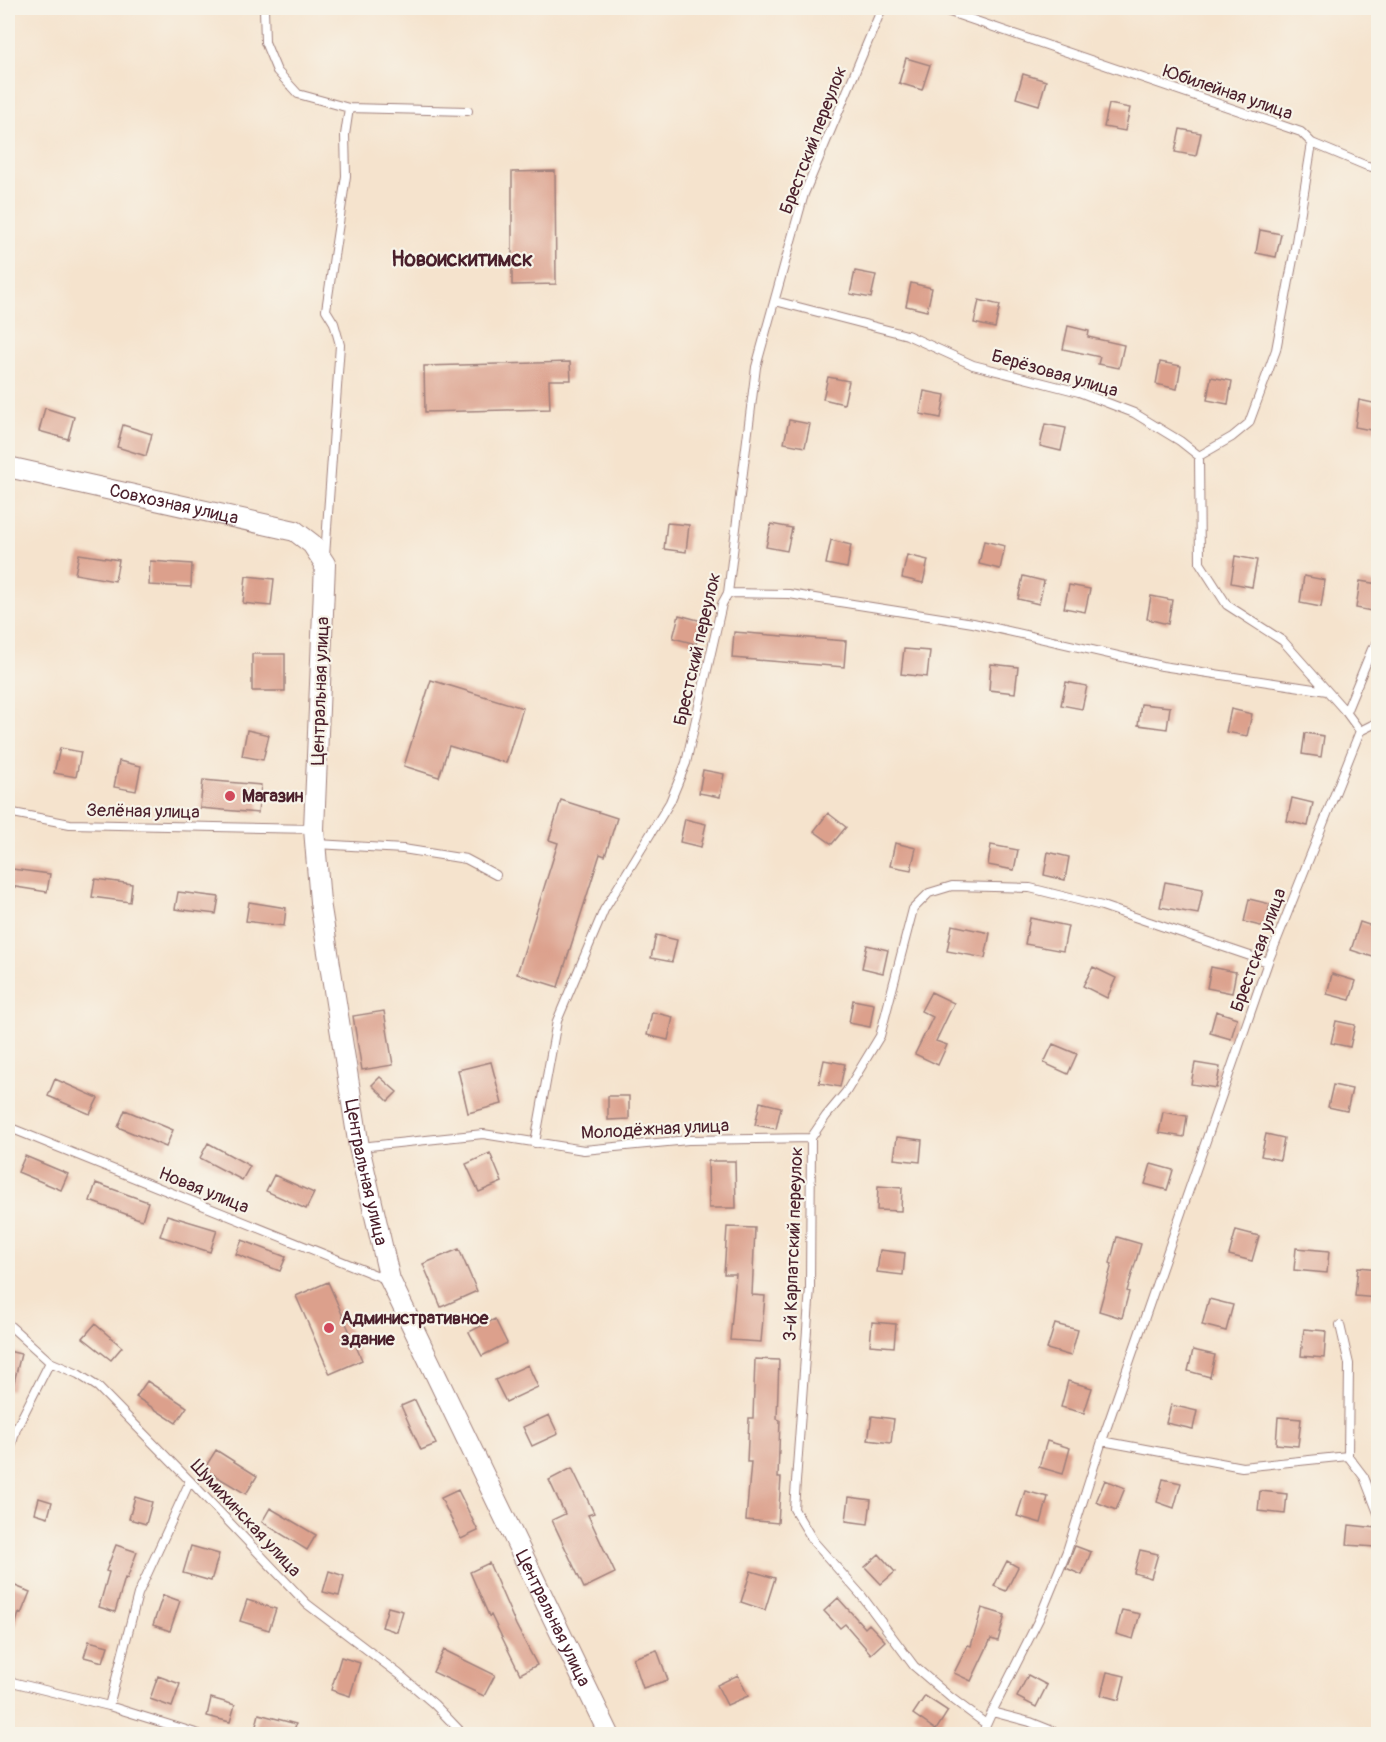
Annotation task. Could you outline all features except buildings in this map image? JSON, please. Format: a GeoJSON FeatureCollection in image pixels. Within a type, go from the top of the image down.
{"type":"FeatureCollection","features":[{"type":"Feature","properties":{"kind":"street","name":"Совхозная улица"},"geometry":{"type":"LineString","coordinates":[[8,467],[295,531],[312,544],[325,564]]}},
{"type":"Feature","properties":{"kind":"street","name":"Центральная улица"},"geometry":{"type":"LineString","coordinates":[[325,564],[315,837],[320,902],[359,1147],[390,1280],[609,1734]]}},
{"type":"Feature","properties":{"kind":"lane"},"geometry":{"type":"LineString","coordinates":[[264,8],[265,42],[277,71],[298,94],[349,108],[468,111]]}},
{"type":"Feature","properties":{"kind":"lane","name":"Брестский переулок"},"geometry":{"type":"LineString","coordinates":[[535,1143],[558,1021],[604,910],[670,802],[686,763],[722,604],[728,593],[756,367],[804,194],[882,8]]}},
{"type":"Feature","properties":{"kind":"lane","name":"Юбилейная улица"},"geometry":{"type":"LineString","coordinates":[[938,8],[1301,132],[1312,143],[1367,166],[1378,168]]}},
{"type":"Feature","properties":{"kind":"lane"},"geometry":{"type":"LineString","coordinates":[[325,564],[340,345],[334,323],[326,310],[346,176],[345,135],[349,108]]}},
{"type":"Feature","properties":{"kind":"lane"},"geometry":{"type":"LineString","coordinates":[[1312,143],[1276,350],[1249,423],[1232,437],[1199,456],[1200,563],[1227,605],[1283,641],[1360,731],[1378,722]]}},
{"type":"Feature","properties":{"kind":"lane","name":"Берёзовая улица"},"geometry":{"type":"LineString","coordinates":[[775,301],[907,335],[973,365],[1079,392],[1134,412],[1199,456]]}},
{"type":"Feature","properties":{"kind":"lane"},"geometry":{"type":"LineString","coordinates":[[728,593],[789,594],[974,623],[1162,666],[1327,691]]}},
{"type":"Feature","properties":{"kind":"lane"},"geometry":{"type":"LineString","coordinates":[[1346,712],[1372,649],[1378,642]]}},
{"type":"Feature","properties":{"kind":"lane","name":"Брестская улица"},"geometry":{"type":"LineString","coordinates":[[1102,1441],[1268,962],[1360,731]]}},
{"type":"Feature","properties":{"kind":"lane","name":"Зелёная улица"},"geometry":{"type":"LineString","coordinates":[[8,812],[70,824],[315,837],[466,859],[496,875]]}},
{"type":"Feature","properties":{"kind":"lane","name":"3-й Карпатский переулок"},"geometry":{"type":"LineString","coordinates":[[986,1724],[914,1666],[861,1595],[814,1542],[794,1509],[810,1288],[811,1138],[846,1092],[880,1036],[913,909],[929,893],[952,886],[1030,888],[1102,906],[1268,962]]}},
{"type":"Feature","properties":{"kind":"lane","name":"Новая улица"},"geometry":{"type":"LineString","coordinates":[[8,1127],[390,1280]]}},
{"type":"Feature","properties":{"kind":"lane","name":"Молодёжная улица"},"geometry":{"type":"LineString","coordinates":[[359,1147],[483,1134],[584,1150],[688,1140],[811,1138]]}},
{"type":"Feature","properties":{"kind":"lane","name":"Шумихинская улица"},"geometry":{"type":"LineString","coordinates":[[8,1324],[50,1362],[78,1374],[98,1387],[307,1604],[399,1674],[434,1704],[463,1734]]}},
{"type":"Feature","properties":{"kind":"lane"},"geometry":{"type":"LineString","coordinates":[[1340,1325],[1349,1364],[1348,1456],[1364,1477],[1378,1513]]}},
{"type":"Feature","properties":{"kind":"lane"},"geometry":{"type":"LineString","coordinates":[[8,1458],[16,1429],[50,1362]]}},
{"type":"Feature","properties":{"kind":"lane"},"geometry":{"type":"LineString","coordinates":[[982,1734],[1039,1619],[1067,1551],[1102,1441],[1242,1467],[1348,1456]]}},
{"type":"Feature","properties":{"kind":"lane"},"geometry":{"type":"LineString","coordinates":[[109,1706],[138,1594],[190,1481]]}},
{"type":"Feature","properties":{"kind":"lane"},"geometry":{"type":"LineString","coordinates":[[8,1682],[109,1706],[199,1734]]}},
{"type":"Feature","properties":{"kind":"lane"},"geometry":{"type":"LineString","coordinates":[[992,1712],[1030,1722],[1060,1734]]}},
{"type":"Feature","properties":{"kind":"place","name":"Магазин"},"geometry":{"type":"Point","coordinates":[230,796]}},
{"type":"Feature","properties":{"kind":"place","name":"Административное здание"},"geometry":{"type":"Point","coordinates":[329,1328]}},
{"type":"Feature","properties":{"kind":"district","name":"Новоискитимск"},"geometry":{"type":"Point","coordinates":[462,259]}}]}
